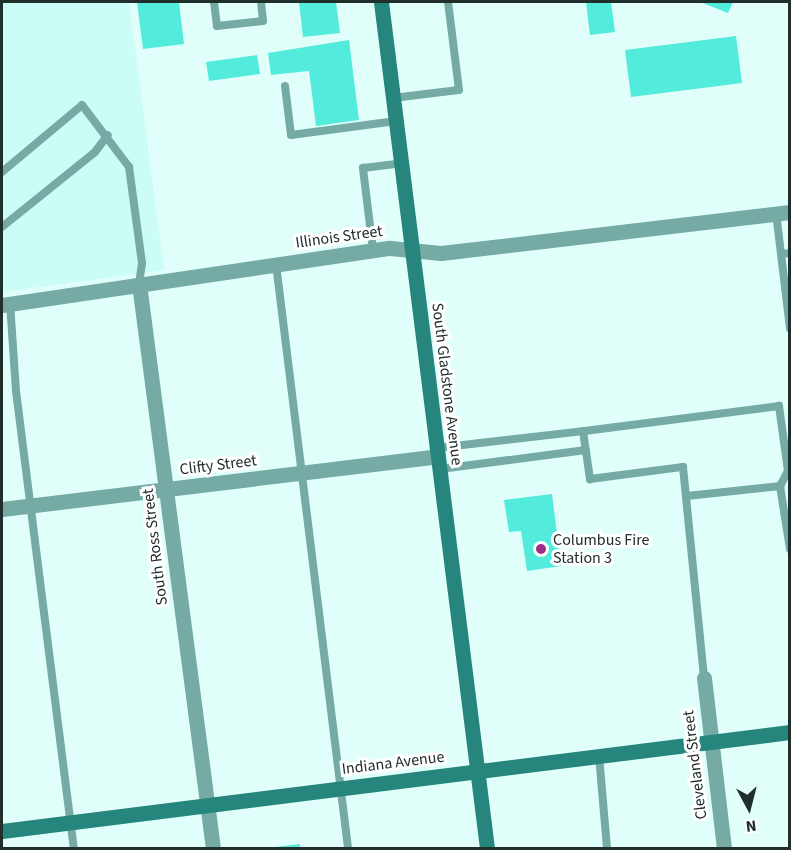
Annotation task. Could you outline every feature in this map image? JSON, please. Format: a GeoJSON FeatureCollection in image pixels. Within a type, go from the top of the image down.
{"type":"FeatureCollection","features":[{"type":"Feature","properties":{"kind":"street","name":"South Gladstone Avenue"},"geometry":{"type":"LineString","coordinates":[[381,2],[487,849]]}},
{"type":"Feature","properties":{"kind":"street","name":"Illinois Street"},"geometry":{"type":"LineString","coordinates":[[6,304],[373,250],[412,250],[441,254],[783,212]]}},
{"type":"Feature","properties":{"kind":"street","name":"South Ross Street"},"geometry":{"type":"LineString","coordinates":[[140,284],[213,849]]}},
{"type":"Feature","properties":{"kind":"street","name":"Clifty Street"},"geometry":{"type":"LineString","coordinates":[[2,509],[302,472],[438,458]]}},
{"type":"Feature","properties":{"kind":"street","name":"Cleveland Street"},"geometry":{"type":"LineString","coordinates":[[704,678],[709,742],[724,849]]}},
{"type":"Feature","properties":{"kind":"street","name":"Indiana Avenue"},"geometry":{"type":"LineString","coordinates":[[2,831],[789,732]]}},
{"type":"Feature","properties":{"kind":"lane"},"geometry":{"type":"LineString","coordinates":[[214,2],[217,27],[263,21],[261,2]]}},
{"type":"Feature","properties":{"kind":"lane"},"geometry":{"type":"LineString","coordinates":[[393,98],[459,90],[448,2]]}},
{"type":"Feature","properties":{"kind":"lane"},"geometry":{"type":"LineString","coordinates":[[285,86],[291,135],[396,121]]}},
{"type":"Feature","properties":{"kind":"lane"},"geometry":{"type":"LineString","coordinates":[[2,171],[82,105],[108,135],[129,167],[142,263],[140,284]]}},
{"type":"Feature","properties":{"kind":"lane"},"geometry":{"type":"LineString","coordinates":[[2,227],[95,152],[108,135]]}},
{"type":"Feature","properties":{"kind":"lane"},"geometry":{"type":"LineString","coordinates":[[373,250],[363,168],[401,163]]}},
{"type":"Feature","properties":{"kind":"lane"},"geometry":{"type":"LineString","coordinates":[[783,212],[789,328]]}},
{"type":"Feature","properties":{"kind":"lane"},"geometry":{"type":"LineString","coordinates":[[276,264],[348,849]]}},
{"type":"Feature","properties":{"kind":"lane"},"geometry":{"type":"LineString","coordinates":[[6,304],[74,849]]}},
{"type":"Feature","properties":{"kind":"lane"},"geometry":{"type":"LineString","coordinates":[[438,458],[583,431],[779,406],[788,471],[780,486],[789,549]]}},
{"type":"Feature","properties":{"kind":"lane"},"geometry":{"type":"LineString","coordinates":[[583,431],[590,479],[683,467],[704,678]]}},
{"type":"Feature","properties":{"kind":"lane"},"geometry":{"type":"LineString","coordinates":[[438,458],[586,450]]}},
{"type":"Feature","properties":{"kind":"lane"},"geometry":{"type":"LineString","coordinates":[[687,496],[780,486]]}},
{"type":"Feature","properties":{"kind":"lane"},"geometry":{"type":"LineString","coordinates":[[599,755],[607,849]]}},
{"type":"Feature","properties":{"kind":"shaded area"},"geometry":{"type":"Polygon","coordinates":[[[2,2],[129,2],[164,270],[2,292],[2,2]]]}},
{"type":"Feature","properties":{"kind":"building"},"geometry":{"type":"Polygon","coordinates":[[[137,2],[179,2],[184,44],[143,49],[137,2]]]}},
{"type":"Feature","properties":{"kind":"building"},"geometry":{"type":"Polygon","coordinates":[[[299,2],[336,2],[340,33],[303,37],[299,2]]]}},
{"type":"Feature","properties":{"kind":"building"},"geometry":{"type":"Polygon","coordinates":[[[586,2],[611,2],[615,32],[590,35],[586,2]]]}},
{"type":"Feature","properties":{"kind":"building"},"geometry":{"type":"Polygon","coordinates":[[[700,2],[733,2],[728,13],[700,2]]]}},
{"type":"Feature","properties":{"kind":"building"},"geometry":{"type":"Polygon","coordinates":[[[736,36],[742,83],[631,97],[625,50],[736,36]]]}},
{"type":"Feature","properties":{"kind":"building"},"geometry":{"type":"Polygon","coordinates":[[[349,40],[359,120],[316,126],[309,71],[271,75],[268,53],[349,40]]]}},
{"type":"Feature","properties":{"kind":"building"},"geometry":{"type":"Polygon","coordinates":[[[257,55],[260,74],[209,81],[206,62],[257,55]]]}},
{"type":"Feature","properties":{"kind":"building","name":"Columbus Fire Station 3"},"geometry":{"type":"Polygon","coordinates":[[[552,494],[561,566],[527,571],[521,531],[509,532],[504,500],[552,494]]]}},
{"type":"Feature","properties":{"kind":"building"},"geometry":{"type":"Polygon","coordinates":[[[300,844],[300,848],[275,848],[275,847],[300,844]]]}},
{"type":"Feature","properties":{"kind":"place","name":"Columbus Fire Station 3"},"geometry":{"type":"Point","coordinates":[541,549]}}]}
